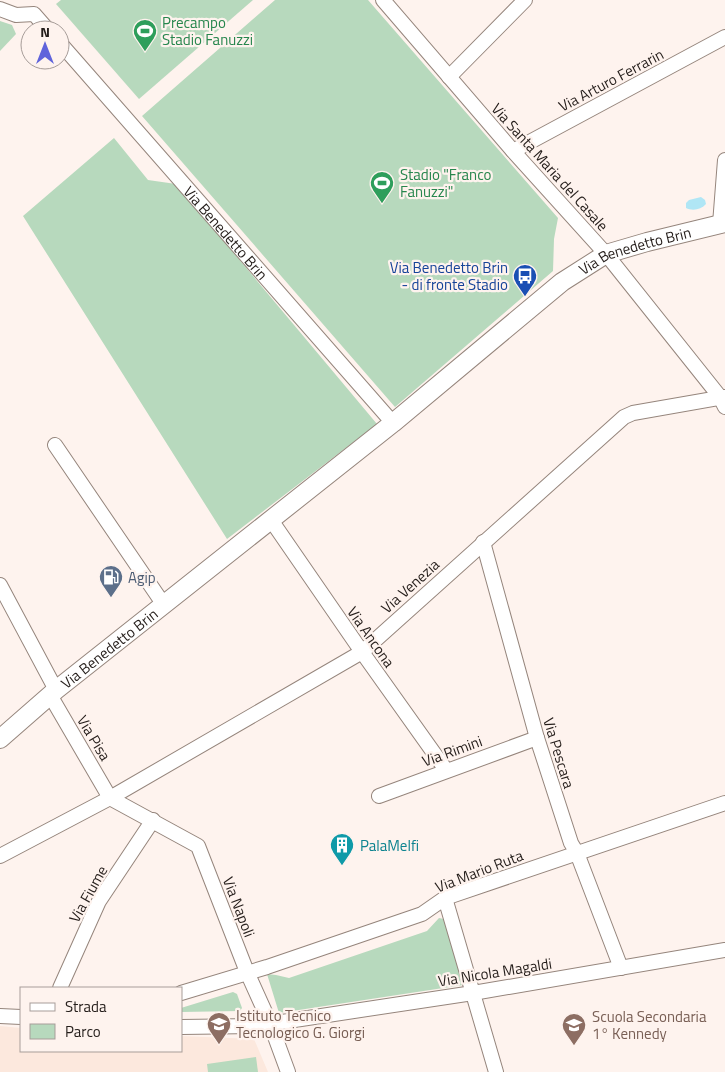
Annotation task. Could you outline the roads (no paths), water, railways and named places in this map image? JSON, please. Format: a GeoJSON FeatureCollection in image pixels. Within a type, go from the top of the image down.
{"type":"FeatureCollection","features":[{"type":"Feature","properties":{"kind":"street","name":"Via Santa Maria del Casale"},"geometry":{"type":"LineString","coordinates":[[383,0],[513,151],[606,254],[723,401]]}},
{"type":"Feature","properties":{"kind":"street"},"geometry":{"type":"LineString","coordinates":[[449,77],[525,0]]}},
{"type":"Feature","properties":{"kind":"street"},"geometry":{"type":"LineString","coordinates":[[0,9],[16,15],[34,14],[39,20]]}},
{"type":"Feature","properties":{"kind":"street","name":"Via Arturo Ferrarin"},"geometry":{"type":"LineString","coordinates":[[513,151],[725,38]]}},
{"type":"Feature","properties":{"kind":"street","name":"Via Benedetto Brin"},"geometry":{"type":"LineString","coordinates":[[70,54],[393,423]]}},
{"type":"Feature","properties":{"kind":"street"},"geometry":{"type":"LineString","coordinates":[[723,223],[725,160]]}},
{"type":"Feature","properties":{"kind":"street","name":"Via Benedetto Brin"},"geometry":{"type":"LineString","coordinates":[[0,739],[53,692],[393,423],[562,282],[606,254],[723,223]]}},
{"type":"Feature","properties":{"kind":"street","name":"Via Venezia"},"geometry":{"type":"LineString","coordinates":[[0,856],[110,798],[362,652],[624,417],[633,413],[723,401]]}},
{"type":"Feature","properties":{"kind":"street","name":"Via Benedetto Brin"},"geometry":{"type":"LineString","coordinates":[[55,445],[164,605]]}},
{"type":"Feature","properties":{"kind":"street","name":"Via Ancona"},"geometry":{"type":"LineString","coordinates":[[271,520],[446,770]]}},
{"type":"Feature","properties":{"kind":"street","name":"Via Pescara"},"geometry":{"type":"LineString","coordinates":[[483,542],[537,738],[571,843],[577,853],[621,968]]}},
{"type":"Feature","properties":{"kind":"street","name":"Via Benedetto Brin"},"geometry":{"type":"LineString","coordinates":[[0,585],[53,692]]}},
{"type":"Feature","properties":{"kind":"street","name":"Via Pisa"},"geometry":{"type":"LineString","coordinates":[[53,692],[110,798]]}},
{"type":"Feature","properties":{"kind":"street","name":"Via Rimini"},"geometry":{"type":"LineString","coordinates":[[379,796],[537,738]]}},
{"type":"Feature","properties":{"kind":"street","name":"Via Napoli"},"geometry":{"type":"LineString","coordinates":[[110,798],[198,846],[288,1072]]}},
{"type":"Feature","properties":{"kind":"street","name":"Via Mario Ruta"},"geometry":{"type":"LineString","coordinates":[[182,993],[422,914],[445,898],[725,803]]}},
{"type":"Feature","properties":{"kind":"street","name":"Via Fiume"},"geometry":{"type":"LineString","coordinates":[[60,987],[99,901],[153,820]]}},
{"type":"Feature","properties":{"kind":"street"},"geometry":{"type":"LineString","coordinates":[[445,898],[496,1072]]}},
{"type":"Feature","properties":{"kind":"street","name":"Via Nicola Magaldi"},"geometry":{"type":"LineString","coordinates":[[182,1027],[255,1026],[473,993],[725,950]]}},
{"type":"Feature","properties":{"kind":"street"},"geometry":{"type":"LineString","coordinates":[[0,1016],[20,1017]]}},
{"type":"Feature","properties":{"kind":"water"},"geometry":{"type":"Polygon","coordinates":[[[701,197],[705,200],[706,204],[702,208],[686,208],[686,203],[689,200],[701,197]]]}},
{"type":"Feature","properties":{"kind":"place","name":"Precampo Stadio Fanuzzi"},"geometry":{"type":"Point","coordinates":[145,52]}},
{"type":"Feature","properties":{"kind":"place","name":"Stadio \"Franco Fanuzzi\""},"geometry":{"type":"Point","coordinates":[382,204]}},
{"type":"Feature","properties":{"kind":"place","name":"Via Benedetto Brin - di fronte Stadio"},"geometry":{"type":"Point","coordinates":[525,297]}},
{"type":"Feature","properties":{"kind":"place","name":"Agip"},"geometry":{"type":"Point","coordinates":[111,598]}},
{"type":"Feature","properties":{"kind":"place","name":"PalaMelfi"},"geometry":{"type":"Point","coordinates":[342,866]}},
{"type":"Feature","properties":{"kind":"place","name":"Istituto Tecnico Tecnologico G. Giorgi"},"geometry":{"type":"Point","coordinates":[219,1045]}},
{"type":"Feature","properties":{"kind":"place","name":"Scuola Secondaria 1° Kennedy"},"geometry":{"type":"Point","coordinates":[574,1046]}}]}
